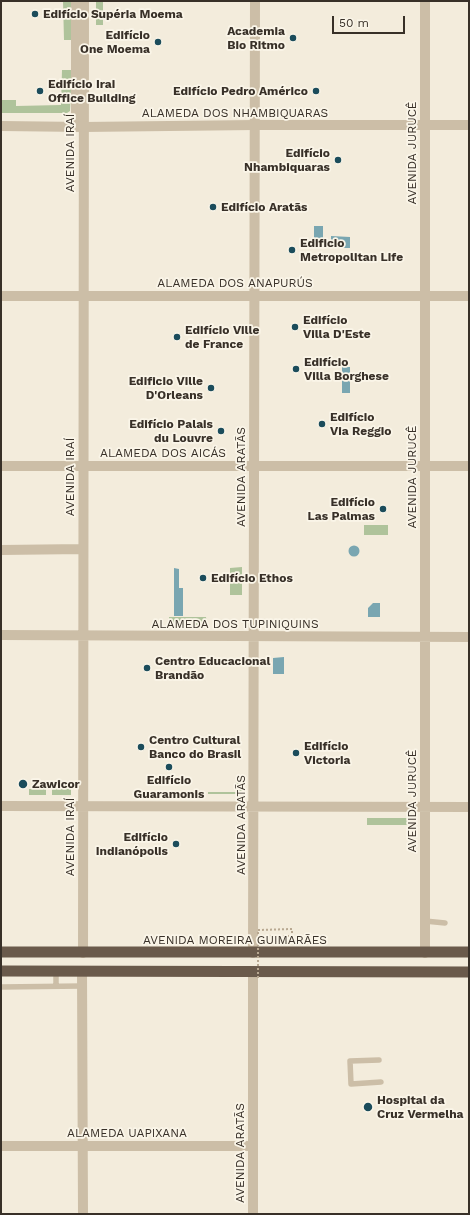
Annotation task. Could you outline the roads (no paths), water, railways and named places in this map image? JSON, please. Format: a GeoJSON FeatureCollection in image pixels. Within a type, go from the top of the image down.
{"type":"FeatureCollection","features":[{"type":"Feature","properties":{"kind":"highway","name":"AVENIDA MOREIRA GUIMARÃES"},"geometry":{"type":"LineString","coordinates":[[1,952],[469,952]]}},
{"type":"Feature","properties":{"kind":"highway"},"geometry":{"type":"LineString","coordinates":[[1,971],[82,971],[256,975],[469,972]]}},
{"type":"Feature","properties":{"kind":"street"},"geometry":{"type":"LineString","coordinates":[[76,1],[80,127]]}},
{"type":"Feature","properties":{"kind":"street","name":"AVENIDA IRAÍ"},"geometry":{"type":"LineString","coordinates":[[83,952],[84,296],[80,127],[84,1]]}},
{"type":"Feature","properties":{"kind":"street","name":"AVENIDA ARATÃS"},"geometry":{"type":"LineString","coordinates":[[253,953],[254,1]]}},
{"type":"Feature","properties":{"kind":"street","name":"AVENIDA JURUCÊ"},"geometry":{"type":"LineString","coordinates":[[425,1],[425,953]]}},
{"type":"Feature","properties":{"kind":"street","name":"ALAMEDA DOS NHAMBIQUARAS"},"geometry":{"type":"LineString","coordinates":[[1,126],[469,125]]}},
{"type":"Feature","properties":{"kind":"street","name":"ALAMEDA DOS ANAPURÚS"},"geometry":{"type":"LineString","coordinates":[[1,296],[469,296]]}},
{"type":"Feature","properties":{"kind":"street","name":"ALAMEDA DOS AICÁS"},"geometry":{"type":"LineString","coordinates":[[1,466],[469,466]]}},
{"type":"Feature","properties":{"kind":"street"},"geometry":{"type":"LineString","coordinates":[[1,550],[83,549]]}},
{"type":"Feature","properties":{"kind":"street","name":"ALAMEDA DOS TUPINIQUINS"},"geometry":{"type":"LineString","coordinates":[[1,635],[469,637]]}},
{"type":"Feature","properties":{"kind":"street"},"geometry":{"type":"LineString","coordinates":[[1,806],[469,807]]}},
{"type":"Feature","properties":{"kind":"street"},"geometry":{"type":"LineString","coordinates":[[82,971],[83,1214]]}},
{"type":"Feature","properties":{"kind":"street","name":"AVENIDA ARATÃS"},"geometry":{"type":"LineString","coordinates":[[253,1214],[252,1146],[256,975]]}},
{"type":"Feature","properties":{"kind":"street","name":"ALAMEDA UAPIXANA"},"geometry":{"type":"LineString","coordinates":[[1,1146],[252,1146]]}},
{"type":"Feature","properties":{"kind":"lane"},"geometry":{"type":"LineString","coordinates":[[425,921],[445,922]]}},
{"type":"Feature","properties":{"kind":"lane"},"geometry":{"type":"LineString","coordinates":[[56,971],[56,986]]}},
{"type":"Feature","properties":{"kind":"lane"},"geometry":{"type":"LineString","coordinates":[[1,987],[82,986]]}},
{"type":"Feature","properties":{"kind":"lane"},"geometry":{"type":"LineString","coordinates":[[379,1060],[350,1061],[351,1084],[381,1082]]}},
{"type":"Feature","properties":{"kind":"water"},"geometry":{"type":"Polygon","coordinates":[[[314,226],[323,226],[323,243],[314,242],[314,226]]]}},
{"type":"Feature","properties":{"kind":"water"},"geometry":{"type":"Polygon","coordinates":[[[331,236],[350,237],[350,248],[331,248],[331,236]]]}},
{"type":"Feature","properties":{"kind":"water"},"geometry":{"type":"Polygon","coordinates":[[[342,367],[350,367],[350,393],[342,393],[342,367]]]}},
{"type":"Feature","properties":{"kind":"water"},"geometry":{"type":"Polygon","coordinates":[[[354,545],[358,547],[360,551],[358,555],[354,557],[350,555],[348,551],[350,547],[354,545]]]}},
{"type":"Feature","properties":{"kind":"water"},"geometry":{"type":"Polygon","coordinates":[[[174,568],[179,569],[179,588],[183,588],[183,616],[174,616],[174,568]]]}},
{"type":"Feature","properties":{"kind":"water"},"geometry":{"type":"Polygon","coordinates":[[[373,603],[380,603],[380,617],[368,617],[368,608],[373,603]]]}},
{"type":"Feature","properties":{"kind":"water"},"geometry":{"type":"Polygon","coordinates":[[[284,657],[284,674],[273,674],[273,658],[284,657]]]}},
{"type":"Feature","properties":{"kind":"place","name":"Edifício Supéria Moema"},"geometry":{"type":"Point","coordinates":[35,14]}},
{"type":"Feature","properties":{"kind":"place","name":"Academia Bio Ritmo"},"geometry":{"type":"Point","coordinates":[293,38]}},
{"type":"Feature","properties":{"kind":"place","name":"Edifício One Moema"},"geometry":{"type":"Point","coordinates":[158,42]}},
{"type":"Feature","properties":{"kind":"place","name":"Edifício Irai Office Building"},"geometry":{"type":"Point","coordinates":[40,91]}},
{"type":"Feature","properties":{"kind":"place","name":"Edifício Pedro Américo"},"geometry":{"type":"Point","coordinates":[316,91]}},
{"type":"Feature","properties":{"kind":"place","name":"Edifício Nhambiquaras"},"geometry":{"type":"Point","coordinates":[338,160]}},
{"type":"Feature","properties":{"kind":"place","name":"Edifício Aratãs"},"geometry":{"type":"Point","coordinates":[213,207]}},
{"type":"Feature","properties":{"kind":"place","name":"Edificio Metropolitan Life"},"geometry":{"type":"Point","coordinates":[292,250]}},
{"type":"Feature","properties":{"kind":"place","name":"Edifício Villa D'Este"},"geometry":{"type":"Point","coordinates":[295,327]}},
{"type":"Feature","properties":{"kind":"place","name":"Edifício Ville de France"},"geometry":{"type":"Point","coordinates":[177,337]}},
{"type":"Feature","properties":{"kind":"place","name":"Edifício Villa Borghese"},"geometry":{"type":"Point","coordinates":[296,369]}},
{"type":"Feature","properties":{"kind":"place","name":"Edificio Ville D'Orleans"},"geometry":{"type":"Point","coordinates":[211,388]}},
{"type":"Feature","properties":{"kind":"place","name":"Edifício Via Reggio"},"geometry":{"type":"Point","coordinates":[322,424]}},
{"type":"Feature","properties":{"kind":"place","name":"Edifício Palais du Louvre"},"geometry":{"type":"Point","coordinates":[221,431]}},
{"type":"Feature","properties":{"kind":"place","name":"Edifício Las Palmas"},"geometry":{"type":"Point","coordinates":[383,509]}},
{"type":"Feature","properties":{"kind":"place","name":"Edifício Ethos"},"geometry":{"type":"Point","coordinates":[203,578]}},
{"type":"Feature","properties":{"kind":"place","name":"Centro Educacional Brandão"},"geometry":{"type":"Point","coordinates":[147,668]}},
{"type":"Feature","properties":{"kind":"place","name":"Centro Cultural Banco do Brasil"},"geometry":{"type":"Point","coordinates":[141,747]}},
{"type":"Feature","properties":{"kind":"place","name":"Edifício Victoria"},"geometry":{"type":"Point","coordinates":[296,753]}},
{"type":"Feature","properties":{"kind":"place","name":"Edifício Guaramonis"},"geometry":{"type":"Point","coordinates":[169,767]}},
{"type":"Feature","properties":{"kind":"place","name":"Zawicor"},"geometry":{"type":"Point","coordinates":[23,784]}},
{"type":"Feature","properties":{"kind":"place","name":"Edifício Indianópolis"},"geometry":{"type":"Point","coordinates":[176,844]}},
{"type":"Feature","properties":{"kind":"place","name":"Hospital da Cruz Vermelha"},"geometry":{"type":"Point","coordinates":[368,1107]}}]}
